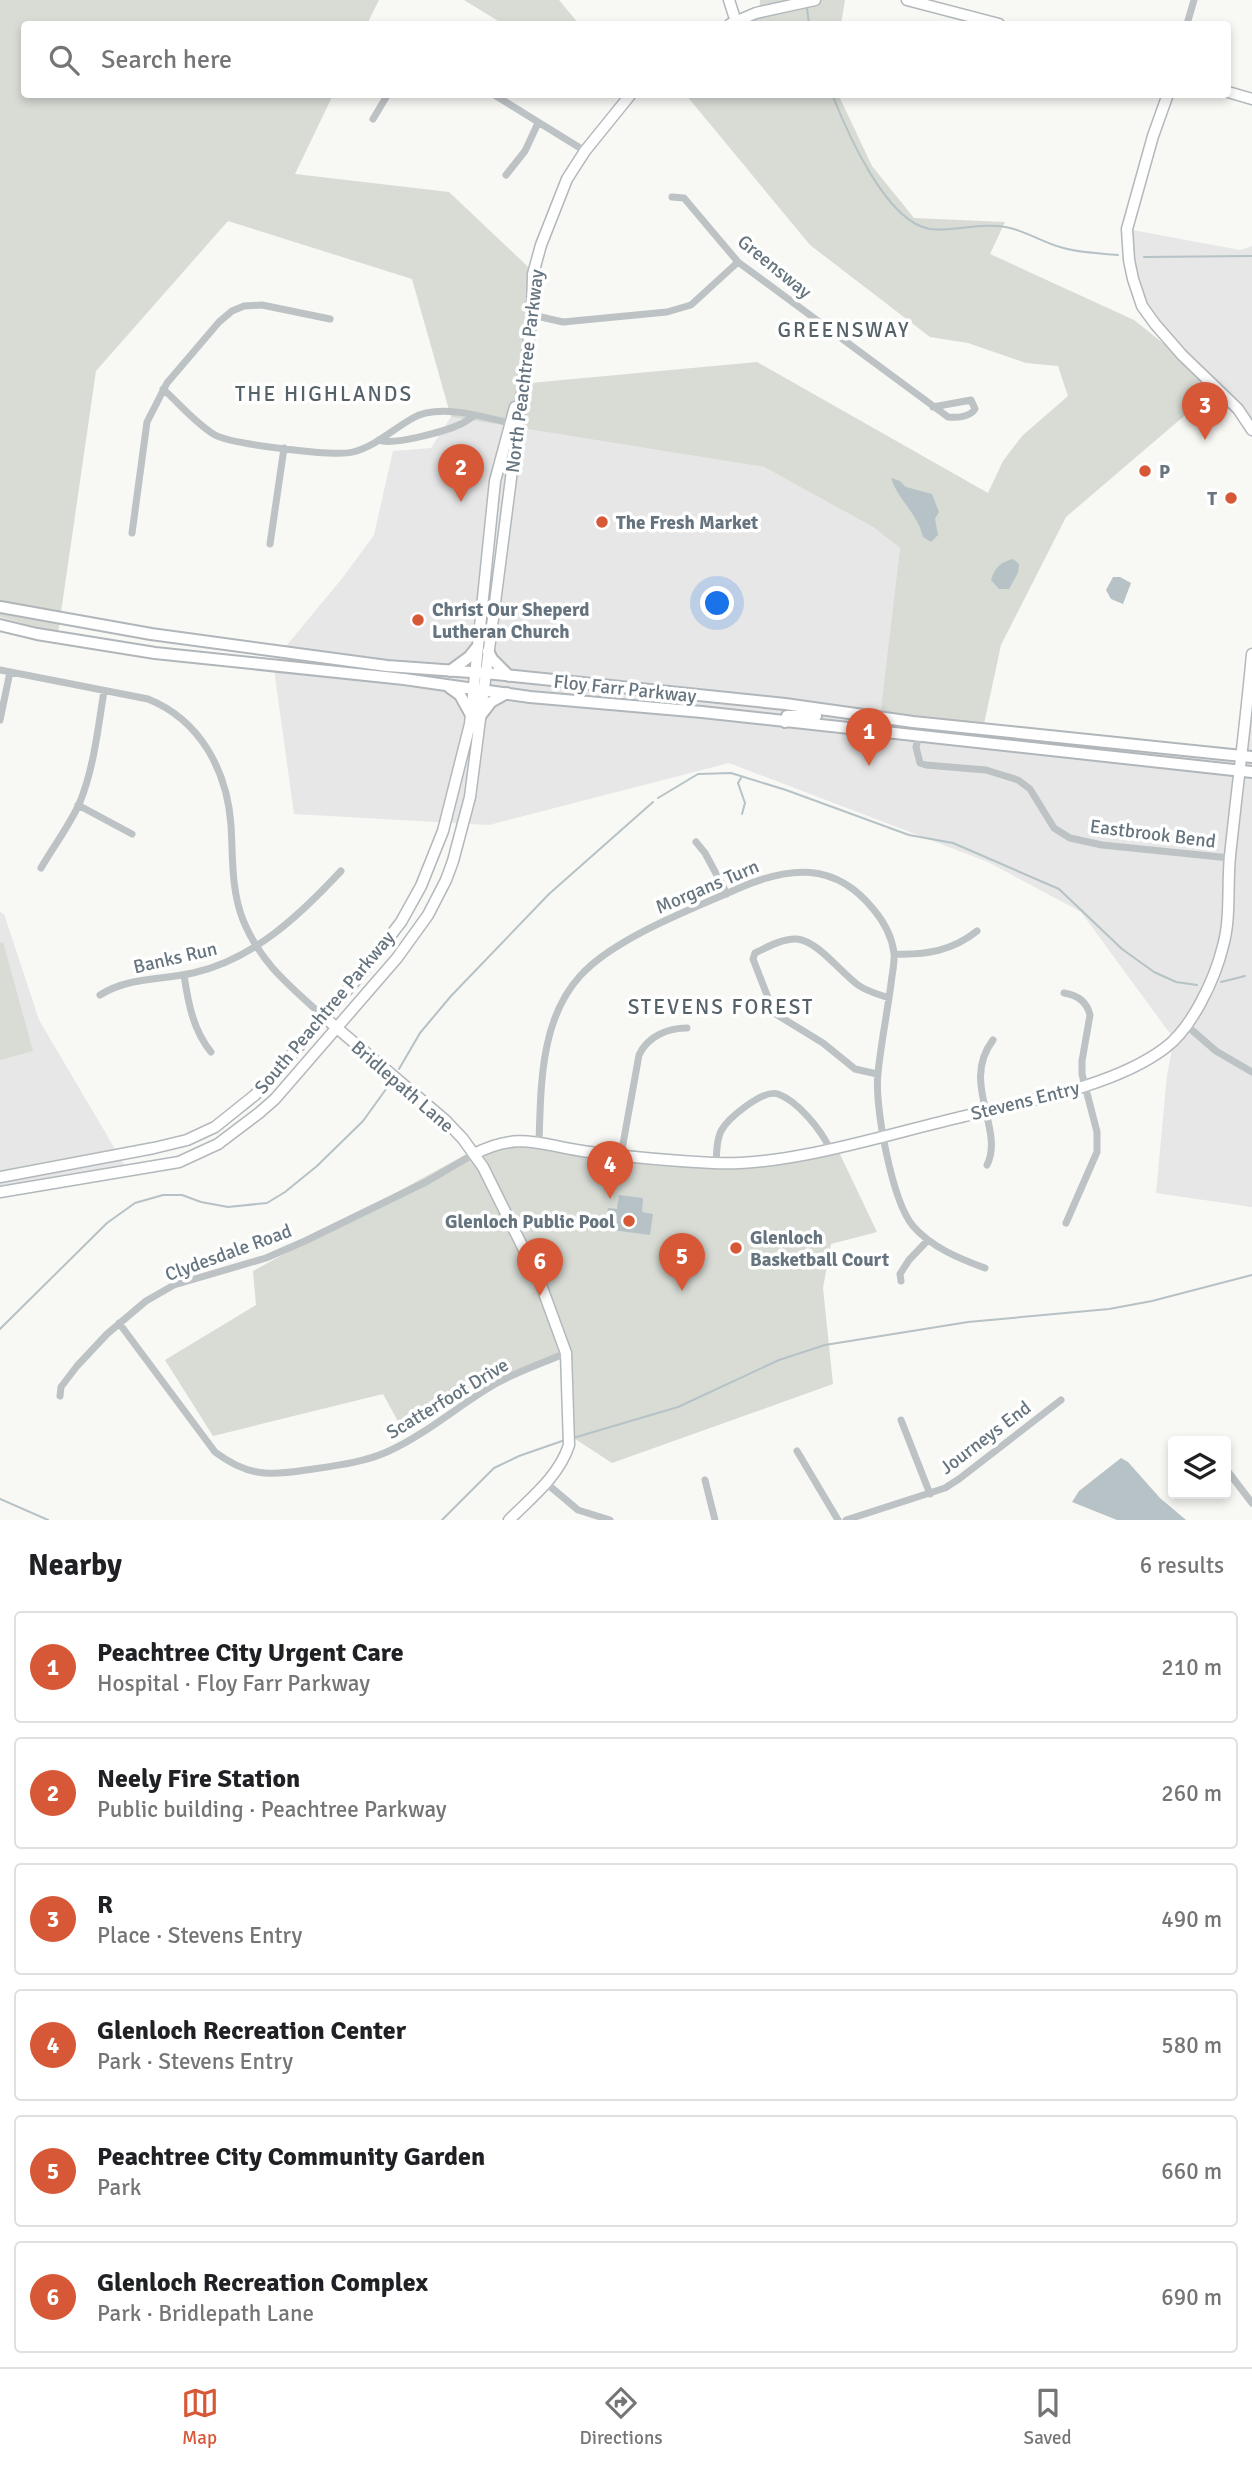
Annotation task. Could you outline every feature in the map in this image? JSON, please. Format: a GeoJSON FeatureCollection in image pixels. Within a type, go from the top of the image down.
{"type":"FeatureCollection","features":[{"type":"Feature","properties":{"kind":"main road","name":"Floy Farr Parkway"},"geometry":{"type":"LineString","coordinates":[[0,607],[229,645],[387,666],[785,704],[1247,757]]}},
{"type":"Feature","properties":{"kind":"main road","name":"Floy Farr Parkway"},"geometry":{"type":"LineString","coordinates":[[0,625],[37,635],[155,653],[1247,771]]}},
{"type":"Feature","properties":{"kind":"main road"},"geometry":{"type":"LineString","coordinates":[[450,671],[483,649],[509,676]]}},
{"type":"Feature","properties":{"kind":"main road"},"geometry":{"type":"LineString","coordinates":[[447,685],[460,695],[476,715],[491,702],[508,693]]}},
{"type":"Feature","properties":{"kind":"main road"},"geometry":{"type":"LineString","coordinates":[[702,712],[712,707],[767,713],[785,704]]}},
{"type":"Feature","properties":{"kind":"main road"},"geometry":{"type":"LineString","coordinates":[[785,722],[791,714],[832,717],[842,712]]}},
{"type":"Feature","properties":{"kind":"street"},"geometry":{"type":"LineString","coordinates":[[729,0],[733,21]]}},
{"type":"Feature","properties":{"kind":"street"},"geometry":{"type":"LineString","coordinates":[[738,21],[756,13],[815,0]]}},
{"type":"Feature","properties":{"kind":"street"},"geometry":{"type":"LineString","coordinates":[[907,0],[988,21]]}},
{"type":"Feature","properties":{"kind":"street"},"geometry":{"type":"LineString","coordinates":[[1188,21],[1194,0]]}},
{"type":"Feature","properties":{"kind":"street"},"geometry":{"type":"LineString","coordinates":[[1231,93],[1252,99]]}},
{"type":"Feature","properties":{"kind":"street"},"geometry":{"type":"LineString","coordinates":[[373,119],[386,98]]}},
{"type":"Feature","properties":{"kind":"street"},"geometry":{"type":"LineString","coordinates":[[499,98],[585,151]]}},
{"type":"Feature","properties":{"kind":"street","name":"North Peachtree Parkway"},"geometry":{"type":"LineString","coordinates":[[478,689],[483,649],[496,589],[514,424],[525,373],[532,315],[533,274],[541,245],[567,179],[585,151],[628,98]]}},
{"type":"Feature","properties":{"kind":"street"},"geometry":{"type":"LineString","coordinates":[[1167,98],[1127,228],[1133,279],[1142,306],[1155,324],[1182,355],[1238,409],[1252,430]]}},
{"type":"Feature","properties":{"kind":"street"},"geometry":{"type":"LineString","coordinates":[[506,175],[525,151],[538,123]]}},
{"type":"Feature","properties":{"kind":"street","name":"Greensway"},"geometry":{"type":"LineString","coordinates":[[672,197],[684,198],[738,262],[933,407],[951,418],[972,413],[975,409],[971,400],[933,407]]}},
{"type":"Feature","properties":{"kind":"street"},"geometry":{"type":"LineString","coordinates":[[532,315],[564,322],[667,312],[691,305],[738,262]]}},
{"type":"Feature","properties":{"kind":"street"},"geometry":{"type":"LineString","coordinates":[[132,533],[147,422],[163,389],[219,321],[244,306],[262,305],[330,319]]}},
{"type":"Feature","properties":{"kind":"street"},"geometry":{"type":"LineString","coordinates":[[163,389],[195,420],[218,436],[284,449],[349,453],[379,440],[417,416],[439,412],[475,415],[514,424]]}},
{"type":"Feature","properties":{"kind":"street"},"geometry":{"type":"LineString","coordinates":[[379,440],[385,443],[409,438],[461,424],[475,415]]}},
{"type":"Feature","properties":{"kind":"street","name":"North Peachtree Parkway"},"geometry":{"type":"LineString","coordinates":[[483,649],[483,589],[495,481],[514,424]]}},
{"type":"Feature","properties":{"kind":"street"},"geometry":{"type":"LineString","coordinates":[[270,544],[284,449]]}},
{"type":"Feature","properties":{"kind":"street"},"geometry":{"type":"LineString","coordinates":[[483,589],[496,589]]}},
{"type":"Feature","properties":{"kind":"street","name":"Stevens Entry"},"geometry":{"type":"LineString","coordinates":[[474,1154],[495,1143],[539,1142],[586,1151],[716,1163],[772,1159],[830,1149],[1085,1086],[1140,1064],[1167,1047],[1186,1025],[1211,981],[1224,945],[1230,858],[1247,771],[1252,654]]}},
{"type":"Feature","properties":{"kind":"street"},"geometry":{"type":"LineString","coordinates":[[0,670],[148,699],[167,707],[191,727],[215,761],[228,801],[235,892],[244,921],[256,947],[273,971],[324,1017]]}},
{"type":"Feature","properties":{"kind":"street"},"geometry":{"type":"LineString","coordinates":[[0,720],[10,672]]}},
{"type":"Feature","properties":{"kind":"street","name":"South Peachtree Parkway"},"geometry":{"type":"LineString","coordinates":[[0,1192],[179,1162],[208,1149],[275,1100],[397,958],[428,915],[442,888],[453,862],[470,797],[478,689]]}},
{"type":"Feature","properties":{"kind":"street"},"geometry":{"type":"LineString","coordinates":[[41,868],[78,805],[94,756],[104,691]]}},
{"type":"Feature","properties":{"kind":"street","name":"South Peachtree Parkway"},"geometry":{"type":"LineString","coordinates":[[0,1177],[187,1140],[215,1127],[255,1095],[324,1017],[401,922],[421,886],[443,831],[476,715]]}},
{"type":"Feature","properties":{"kind":"street","name":"Eastbrook Bend"},"geometry":{"type":"LineString","coordinates":[[919,736],[916,747],[920,762],[926,765],[986,770],[1018,780],[1030,789],[1054,828],[1070,838],[1102,845],[1230,858]]}},
{"type":"Feature","properties":{"kind":"street"},"geometry":{"type":"LineString","coordinates":[[78,805],[132,834]]}},
{"type":"Feature","properties":{"kind":"street"},"geometry":{"type":"LineString","coordinates":[[696,842],[727,894]]}},
{"type":"Feature","properties":{"kind":"street","name":"Morgans Turn"},"geometry":{"type":"LineString","coordinates":[[539,1142],[544,1054],[550,1031],[572,986],[581,974],[647,929],[760,880],[796,871],[825,875],[853,888],[869,904],[883,921],[895,954],[876,1092],[884,1135],[904,1210],[912,1225],[928,1240]]}},
{"type":"Feature","properties":{"kind":"street","name":"Banks Run"},"geometry":{"type":"LineString","coordinates":[[100,995],[120,985],[216,967],[256,947],[288,924],[341,872]]}},
{"type":"Feature","properties":{"kind":"street"},"geometry":{"type":"LineString","coordinates":[[895,954],[952,947],[977,931]]}},
{"type":"Feature","properties":{"kind":"street"},"geometry":{"type":"LineString","coordinates":[[877,1074],[855,1069],[823,1043],[775,1013],[753,959],[755,953],[763,949],[790,939],[800,939],[819,951],[858,985],[889,998]]}},
{"type":"Feature","properties":{"kind":"street"},"geometry":{"type":"LineString","coordinates":[[184,975],[190,1010],[204,1043],[211,1052]]}},
{"type":"Feature","properties":{"kind":"street"},"geometry":{"type":"LineString","coordinates":[[1065,993],[1076,995],[1090,1015],[1082,1061],[1085,1086],[1097,1132],[1097,1152],[1066,1223]]}},
{"type":"Feature","properties":{"kind":"street","name":"Bridlepath Lane"},"geometry":{"type":"LineString","coordinates":[[324,1017],[445,1120],[474,1154],[497,1192],[538,1278],[566,1353],[570,1436],[566,1457],[546,1483],[509,1520]]}},
{"type":"Feature","properties":{"kind":"street"},"geometry":{"type":"LineString","coordinates":[[1186,1025],[1224,1057],[1252,1072]]}},
{"type":"Feature","properties":{"kind":"street"},"geometry":{"type":"LineString","coordinates":[[621,1155],[639,1055],[643,1047],[664,1031],[687,1028]]}},
{"type":"Feature","properties":{"kind":"street"},"geometry":{"type":"LineString","coordinates":[[987,1165],[992,1154],[981,1071],[987,1048],[993,1041]]}},
{"type":"Feature","properties":{"kind":"street"},"geometry":{"type":"LineString","coordinates":[[716,1163],[717,1141],[723,1127],[762,1096],[770,1093],[779,1094],[812,1120],[822,1132],[830,1149]]}},
{"type":"Feature","properties":{"kind":"street","name":"Clydesdale Road"},"geometry":{"type":"LineString","coordinates":[[60,1396],[61,1387],[77,1366],[119,1323],[146,1301],[174,1285],[266,1258],[305,1241],[408,1191],[474,1154]]}},
{"type":"Feature","properties":{"kind":"street"},"geometry":{"type":"LineString","coordinates":[[901,1281],[900,1274],[909,1260],[928,1240],[957,1257],[985,1268]]}},
{"type":"Feature","properties":{"kind":"street","name":"Scatterfoot Drive"},"geometry":{"type":"LineString","coordinates":[[119,1323],[215,1452],[237,1467],[263,1474],[347,1464],[386,1453],[439,1423],[495,1384],[566,1353]]}},
{"type":"Feature","properties":{"kind":"street","name":"Journeys End"},"geometry":{"type":"LineString","coordinates":[[846,1520],[930,1494],[959,1479],[1061,1400]]}},
{"type":"Feature","properties":{"kind":"street"},"geometry":{"type":"LineString","coordinates":[[901,1420],[930,1494]]}},
{"type":"Feature","properties":{"kind":"street"},"geometry":{"type":"LineString","coordinates":[[797,1451],[838,1520]]}},
{"type":"Feature","properties":{"kind":"street"},"geometry":{"type":"LineString","coordinates":[[1231,1476],[1252,1503]]}},
{"type":"Feature","properties":{"kind":"street"},"geometry":{"type":"LineString","coordinates":[[705,1480],[715,1520]]}},
{"type":"Feature","properties":{"kind":"street"},"geometry":{"type":"LineString","coordinates":[[546,1483],[578,1510],[610,1520]]}},
{"type":"Feature","properties":{"kind":"shaded area"},"geometry":{"type":"Polygon","coordinates":[[[0,0],[379,0],[368,21],[21,21],[21,98],[332,98],[295,174],[449,192],[543,281],[530,383],[757,362],[988,493],[1003,461],[1022,436],[1068,396],[1058,366],[1026,363],[968,343],[930,337],[810,245],[688,98],[840,98],[872,166],[914,218],[1005,222],[990,254],[1134,320],[1218,387],[1066,517],[1001,645],[984,724],[880,718],[900,548],[873,527],[764,467],[451,417],[412,279],[228,221],[96,371],[58,633],[0,617],[0,0]]]}},
{"type":"Feature","properties":{"kind":"shaded area"},"geometry":{"type":"Polygon","coordinates":[[[464,0],[559,0],[576,21],[498,21],[464,0]]]}},
{"type":"Feature","properties":{"kind":"shaded area"},"geometry":{"type":"Polygon","coordinates":[[[760,0],[845,0],[842,21],[753,21],[759,17],[760,0]]]}},
{"type":"Feature","properties":{"kind":"shaded area"},"geometry":{"type":"Polygon","coordinates":[[[1127,229],[1240,250],[1252,246],[1252,438],[1244,417],[1142,306],[1127,229]]]}},
{"type":"Feature","properties":{"kind":"shaded area"},"geometry":{"type":"Polygon","coordinates":[[[451,417],[764,467],[873,527],[900,548],[881,718],[984,724],[1118,740],[1235,763],[1252,671],[1252,1207],[1156,1193],[1167,1075],[1174,1039],[1081,912],[988,862],[729,763],[489,825],[294,814],[273,662],[374,535],[393,451],[431,448],[451,417]]]}},
{"type":"Feature","properties":{"kind":"shaded area"},"geometry":{"type":"Polygon","coordinates":[[[891,478],[906,487],[932,494],[939,512],[935,519],[938,535],[931,542],[923,537],[917,521],[891,478]]]}},
{"type":"Feature","properties":{"kind":"shaded area"},"geometry":{"type":"Polygon","coordinates":[[[1013,559],[1019,564],[1018,573],[1009,589],[999,589],[991,580],[993,575],[999,566],[1013,559]]]}},
{"type":"Feature","properties":{"kind":"shaded area"},"geometry":{"type":"Polygon","coordinates":[[[1113,577],[1120,577],[1131,583],[1123,604],[1111,599],[1106,590],[1113,577]]]}},
{"type":"Feature","properties":{"kind":"shaded area"},"geometry":{"type":"Polygon","coordinates":[[[0,912],[4,914],[39,1020],[128,1171],[0,1192],[0,912]]]}},
{"type":"Feature","properties":{"kind":"shaded area"},"geometry":{"type":"Polygon","coordinates":[[[3,942],[33,1051],[0,1060],[0,943],[3,942]]]}},
{"type":"Feature","properties":{"kind":"shaded area"},"geometry":{"type":"Polygon","coordinates":[[[571,1143],[709,1163],[837,1148],[877,1232],[831,1244],[823,1288],[833,1384],[612,1463],[569,1435],[564,1351],[400,1425],[383,1394],[213,1436],[165,1360],[256,1305],[253,1271],[472,1151],[571,1143]]]}},
{"type":"Feature","properties":{"kind":"shaded area","name":"Glenloch Public Pool"},"geometry":{"type":"Polygon","coordinates":[[[619,1195],[643,1198],[642,1212],[653,1214],[650,1235],[604,1229],[608,1208],[617,1209],[619,1195]]]}},
{"type":"Feature","properties":{"kind":"shaded area"},"geometry":{"type":"Polygon","coordinates":[[[1121,1458],[1186,1520],[1117,1520],[1072,1502],[1079,1491],[1121,1458]]]}},
{"type":"Feature","properties":{"kind":"waterway"},"geometry":{"type":"LineString","coordinates":[[807,8],[809,21]]}},
{"type":"Feature","properties":{"kind":"waterway"},"geometry":{"type":"LineString","coordinates":[[834,98],[870,173],[898,210],[914,223],[939,230],[1000,226],[1067,249],[1118,255]]}},
{"type":"Feature","properties":{"kind":"waterway"},"geometry":{"type":"LineString","coordinates":[[1144,257],[1252,256]]}},
{"type":"Feature","properties":{"kind":"waterway"},"geometry":{"type":"LineString","coordinates":[[658,798],[698,774],[731,773],[909,835],[953,843],[1059,889],[1122,949],[1154,972],[1176,982],[1197,985]]}},
{"type":"Feature","properties":{"kind":"waterway"},"geometry":{"type":"LineString","coordinates":[[741,778],[738,783],[745,803],[742,814]]}},
{"type":"Feature","properties":{"kind":"waterway"},"geometry":{"type":"LineString","coordinates":[[399,1069],[420,1033],[451,996],[549,894],[653,802]]}},
{"type":"Feature","properties":{"kind":"waterway"},"geometry":{"type":"LineString","coordinates":[[1221,982],[1245,976]]}},
{"type":"Feature","properties":{"kind":"waterway"},"geometry":{"type":"LineString","coordinates":[[0,1329],[107,1223],[135,1203],[163,1195],[182,1195],[228,1207],[267,1203],[285,1192],[317,1166],[363,1121],[389,1085]]}},
{"type":"Feature","properties":{"kind":"waterway"},"geometry":{"type":"LineString","coordinates":[[573,1438],[678,1407],[779,1360],[825,1345],[968,1322],[1109,1309],[1152,1301],[1252,1275]]}},
{"type":"Feature","properties":{"kind":"waterway"},"geometry":{"type":"LineString","coordinates":[[442,1520],[494,1468],[565,1440]]}},
{"type":"Feature","properties":{"kind":"waterway"},"geometry":{"type":"LineString","coordinates":[[0,1499],[48,1520]]}},
{"type":"Feature","properties":{"kind":"place","name":"R"},"geometry":{"type":"Point","coordinates":[1205,440]}},
{"type":"Feature","properties":{"kind":"place","name":"P"},"geometry":{"type":"Point","coordinates":[1145,471]}},
{"type":"Feature","properties":{"kind":"place","name":"T"},"geometry":{"type":"Point","coordinates":[1231,498]}},
{"type":"Feature","properties":{"kind":"place","name":"Neely Fire Station"},"geometry":{"type":"Point","coordinates":[461,502]}},
{"type":"Feature","properties":{"kind":"place","name":"The Fresh Market"},"geometry":{"type":"Point","coordinates":[602,522]}},
{"type":"Feature","properties":{"kind":"place","name":"Christ Our Sheperd Lutheran Church"},"geometry":{"type":"Point","coordinates":[418,620]}},
{"type":"Feature","properties":{"kind":"place","name":"Peachtree City Urgent Care"},"geometry":{"type":"Point","coordinates":[869,766]}},
{"type":"Feature","properties":{"kind":"place","name":"Glenloch Recreation Center"},"geometry":{"type":"Point","coordinates":[610,1199]}},
{"type":"Feature","properties":{"kind":"place","name":"Glenloch Public Pool"},"geometry":{"type":"Point","coordinates":[629,1221]}},
{"type":"Feature","properties":{"kind":"place","name":"Glenloch Basketball Court"},"geometry":{"type":"Point","coordinates":[736,1248]}},
{"type":"Feature","properties":{"kind":"place","name":"Peachtree City Community Garden"},"geometry":{"type":"Point","coordinates":[682,1291]}},
{"type":"Feature","properties":{"kind":"place","name":"Glenloch Recreation Complex"},"geometry":{"type":"Point","coordinates":[540,1296]}},
{"type":"Feature","properties":{"kind":"district","name":"GREENSWAY"},"geometry":{"type":"Point","coordinates":[844,330]}},
{"type":"Feature","properties":{"kind":"district","name":"THE HIGHLANDS"},"geometry":{"type":"Point","coordinates":[324,394]}},
{"type":"Feature","properties":{"kind":"district","name":"STEVENS FOREST"},"geometry":{"type":"Point","coordinates":[721,1007]}}]}
